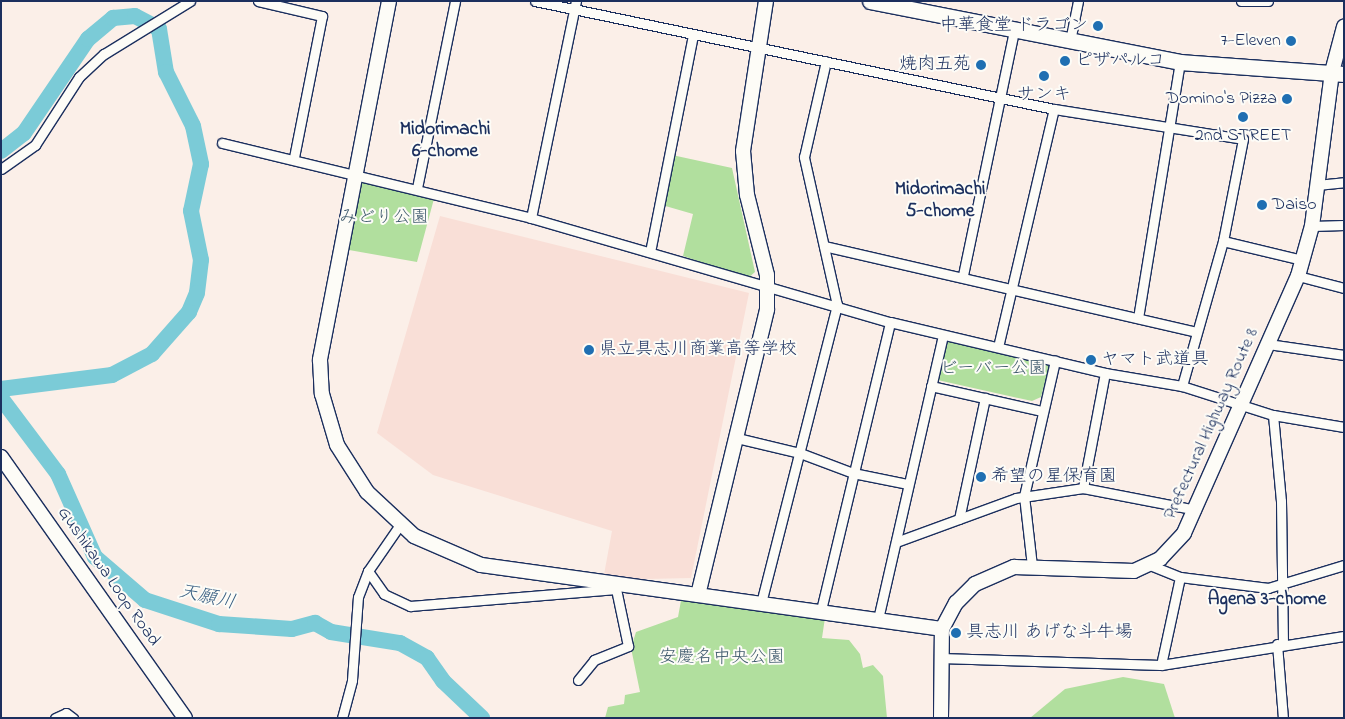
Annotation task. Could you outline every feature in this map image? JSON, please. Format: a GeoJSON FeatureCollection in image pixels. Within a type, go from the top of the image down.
{"type":"FeatureCollection","features":[{"type":"Feature","properties":{"kind":"main road"},"geometry":{"type":"LineString","coordinates":[[870,1],[1180,62],[1338,73]]}},
{"type":"Feature","properties":{"kind":"street"},"geometry":{"type":"LineString","coordinates":[[1,169],[35,145],[79,77],[128,37],[190,1]]}},
{"type":"Feature","properties":{"kind":"street"},"geometry":{"type":"LineString","coordinates":[[258,1],[322,16],[294,158]]}},
{"type":"Feature","properties":{"kind":"street"},"geometry":{"type":"LineString","coordinates":[[389,1],[322,336],[322,394],[345,460],[366,492],[400,526],[450,555],[481,565],[616,586],[698,594],[821,610],[942,629]]}},
{"type":"Feature","properties":{"kind":"street"},"geometry":{"type":"LineString","coordinates":[[417,188],[455,1]]}},
{"type":"Feature","properties":{"kind":"street"},"geometry":{"type":"LineString","coordinates":[[535,1],[575,5],[693,35],[1054,109],[1244,139],[1223,241],[1182,386]]}},
{"type":"Feature","properties":{"kind":"street"},"geometry":{"type":"LineString","coordinates":[[698,594],[763,332],[768,287],[743,167],[744,127],[766,1]]}},
{"type":"Feature","properties":{"kind":"street"},"geometry":{"type":"LineString","coordinates":[[1070,41],[1078,1]]}},
{"type":"Feature","properties":{"kind":"street"},"geometry":{"type":"LineString","coordinates":[[1241,1],[1268,1]]}},
{"type":"Feature","properties":{"kind":"street"},"geometry":{"type":"LineString","coordinates":[[531,218],[575,5]]}},
{"type":"Feature","properties":{"kind":"street","name":"Prefectural Highway Route 8"},"geometry":{"type":"LineString","coordinates":[[1150,565],[1184,533],[1196,510],[1241,403],[1298,276],[1312,226],[1317,185],[1338,73],[1344,27]]}},
{"type":"Feature","properties":{"kind":"street"},"geometry":{"type":"LineString","coordinates":[[964,275],[1014,30]]}},
{"type":"Feature","properties":{"kind":"street"},"geometry":{"type":"LineString","coordinates":[[650,252],[693,35]]}},
{"type":"Feature","properties":{"kind":"street"},"geometry":{"type":"LineString","coordinates":[[761,603],[771,548],[800,453],[837,304],[804,157],[826,61]]}},
{"type":"Feature","properties":{"kind":"street"},"geometry":{"type":"LineString","coordinates":[[1138,318],[1173,128],[1180,62]]}},
{"type":"Feature","properties":{"kind":"street"},"geometry":{"type":"LineString","coordinates":[[998,347],[1054,109]]}},
{"type":"Feature","properties":{"kind":"street"},"geometry":{"type":"LineString","coordinates":[[222,142],[355,172],[531,218],[768,287],[837,304],[890,322],[1105,374],[1182,386],[1273,414],[1344,427]]}},
{"type":"Feature","properties":{"kind":"street"},"geometry":{"type":"LineString","coordinates":[[1317,185],[1344,182]]}},
{"type":"Feature","properties":{"kind":"street"},"geometry":{"type":"LineString","coordinates":[[1312,226],[1344,225]]}},
{"type":"Feature","properties":{"kind":"street"},"geometry":{"type":"LineString","coordinates":[[1223,241],[1302,260]]}},
{"type":"Feature","properties":{"kind":"street"},"geometry":{"type":"LineString","coordinates":[[824,246],[964,275],[1196,332]]}},
{"type":"Feature","properties":{"kind":"street"},"geometry":{"type":"LineString","coordinates":[[1298,276],[1344,288]]}},
{"type":"Feature","properties":{"kind":"street"},"geometry":{"type":"LineString","coordinates":[[821,610],[890,322]]}},
{"type":"Feature","properties":{"kind":"street"},"geometry":{"type":"LineString","coordinates":[[878,619],[907,484],[943,335]]}},
{"type":"Feature","properties":{"kind":"street"},"geometry":{"type":"LineString","coordinates":[[1268,344],[1344,355]]}},
{"type":"Feature","properties":{"kind":"street"},"geometry":{"type":"LineString","coordinates":[[1032,566],[1024,496],[1055,361]]}},
{"type":"Feature","properties":{"kind":"street"},"geometry":{"type":"LineString","coordinates":[[1083,488],[1105,374]]}},
{"type":"Feature","properties":{"kind":"street"},"geometry":{"type":"LineString","coordinates":[[931,386],[1042,411]]}},
{"type":"Feature","properties":{"kind":"street"},"geometry":{"type":"LineString","coordinates":[[959,519],[985,398]]}},
{"type":"Feature","properties":{"kind":"street"},"geometry":{"type":"LineString","coordinates":[[1273,414],[1285,584],[1280,643],[1283,718]]}},
{"type":"Feature","properties":{"kind":"street"},"geometry":{"type":"LineString","coordinates":[[737,438],[800,453],[853,474],[907,484]]}},
{"type":"Feature","properties":{"kind":"street","name":"Gushikawa Loop Road"},"geometry":{"type":"LineString","coordinates":[[1,457],[184,718]]}},
{"type":"Feature","properties":{"kind":"street"},"geometry":{"type":"LineString","coordinates":[[896,542],[1024,496],[1083,488],[1196,510]]}},
{"type":"Feature","properties":{"kind":"street"},"geometry":{"type":"LineString","coordinates":[[342,718],[352,680],[358,597],[368,571],[400,526]]}},
{"type":"Feature","properties":{"kind":"street"},"geometry":{"type":"LineString","coordinates":[[941,718],[940,658],[942,629],[956,603],[974,584],[1001,570],[1032,566],[1111,573],[1150,565],[1180,577],[1268,588],[1344,565]]}},
{"type":"Feature","properties":{"kind":"street"},"geometry":{"type":"LineString","coordinates":[[368,571],[384,594],[410,606],[616,586]]}},
{"type":"Feature","properties":{"kind":"street"},"geometry":{"type":"LineString","coordinates":[[1161,665],[1180,577]]}},
{"type":"Feature","properties":{"kind":"street"},"geometry":{"type":"LineString","coordinates":[[578,680],[594,660],[628,646],[616,586]]}},
{"type":"Feature","properties":{"kind":"street"},"geometry":{"type":"LineString","coordinates":[[940,658],[1161,665],[1280,643],[1344,636]]}},
{"type":"Feature","properties":{"kind":"street"},"geometry":{"type":"LineString","coordinates":[[55,718],[66,713],[73,718]]}},
{"type":"Feature","properties":{"kind":"shaded area"},"geometry":{"type":"Polygon","coordinates":[[[440,216],[749,293],[691,578],[603,580],[612,531],[433,475],[377,433],[440,216]]]}},
{"type":"Feature","properties":{"kind":"green space"},"geometry":{"type":"Polygon","coordinates":[[[672,155],[732,168],[755,272],[748,278],[683,256],[693,214],[662,205],[672,155]]]}},
{"type":"Feature","properties":{"kind":"green space","name":"みどり公園"},"geometry":{"type":"Polygon","coordinates":[[[355,172],[435,195],[417,262],[349,250],[338,253],[355,172]]]}},
{"type":"Feature","properties":{"kind":"green space","name":"ビーバー公園"},"geometry":{"type":"Polygon","coordinates":[[[943,335],[1051,360],[1041,397],[1032,401],[933,379],[943,335]]]}},
{"type":"Feature","properties":{"kind":"green space","name":"安慶名中央公園"},"geometry":{"type":"Polygon","coordinates":[[[682,595],[826,611],[822,638],[849,640],[860,654],[863,668],[873,665],[883,676],[887,718],[605,718],[608,707],[624,704],[625,695],[640,692],[631,648],[636,632],[678,617],[682,595]]]}},
{"type":"Feature","properties":{"kind":"green space"},"geometry":{"type":"Polygon","coordinates":[[[1123,677],[1164,684],[1175,718],[1030,718],[1065,689],[1123,677]]]}},
{"type":"Feature","properties":{"kind":"waterway"},"geometry":{"type":"LineString","coordinates":[[1,151],[24,133],[88,39],[113,18],[135,16],[159,29],[166,72],[193,126],[201,164],[191,211],[201,260],[197,293],[189,312],[152,354],[112,375],[1,389]]}},
{"type":"Feature","properties":{"kind":"waterway","name":"天願川"},"geometry":{"type":"LineString","coordinates":[[1,398],[58,474],[95,557],[145,600],[219,624],[292,629],[315,623],[331,632],[400,643],[427,658],[443,681],[482,718]]}},
{"type":"Feature","properties":{"kind":"place","name":"中華食堂 ドラゴン"},"geometry":{"type":"Point","coordinates":[1098,26]}},
{"type":"Feature","properties":{"kind":"place","name":"7-Eleven"},"geometry":{"type":"Point","coordinates":[1291,41]}},
{"type":"Feature","properties":{"kind":"place","name":"ピザパルコ"},"geometry":{"type":"Point","coordinates":[1065,61]}},
{"type":"Feature","properties":{"kind":"place","name":"焼肉五苑"},"geometry":{"type":"Point","coordinates":[981,65]}},
{"type":"Feature","properties":{"kind":"place","name":"サンキ"},"geometry":{"type":"Point","coordinates":[1044,76]}},
{"type":"Feature","properties":{"kind":"place","name":"Domino's Pizza"},"geometry":{"type":"Point","coordinates":[1287,99]}},
{"type":"Feature","properties":{"kind":"place","name":"2nd STREET"},"geometry":{"type":"Point","coordinates":[1243,117]}},
{"type":"Feature","properties":{"kind":"place","name":"Daiso"},"geometry":{"type":"Point","coordinates":[1262,205]}},
{"type":"Feature","properties":{"kind":"place","name":"県立具志川商業高等学校"},"geometry":{"type":"Point","coordinates":[589,350]}},
{"type":"Feature","properties":{"kind":"place","name":"ヤマト武道具"},"geometry":{"type":"Point","coordinates":[1091,360]}},
{"type":"Feature","properties":{"kind":"place","name":"希望の星保育園"},"geometry":{"type":"Point","coordinates":[981,477]}},
{"type":"Feature","properties":{"kind":"place","name":"具志川 あげな斗牛場"},"geometry":{"type":"Point","coordinates":[956,633]}},
{"type":"Feature","properties":{"kind":"district","name":"Midorimachi 6-chome"},"geometry":{"type":"Point","coordinates":[445,141]}},
{"type":"Feature","properties":{"kind":"district","name":"Midorimachi 5-chome"},"geometry":{"type":"Point","coordinates":[940,201]}},
{"type":"Feature","properties":{"kind":"district","name":"Agena 3-chome"},"geometry":{"type":"Point","coordinates":[1267,600]}}]}
